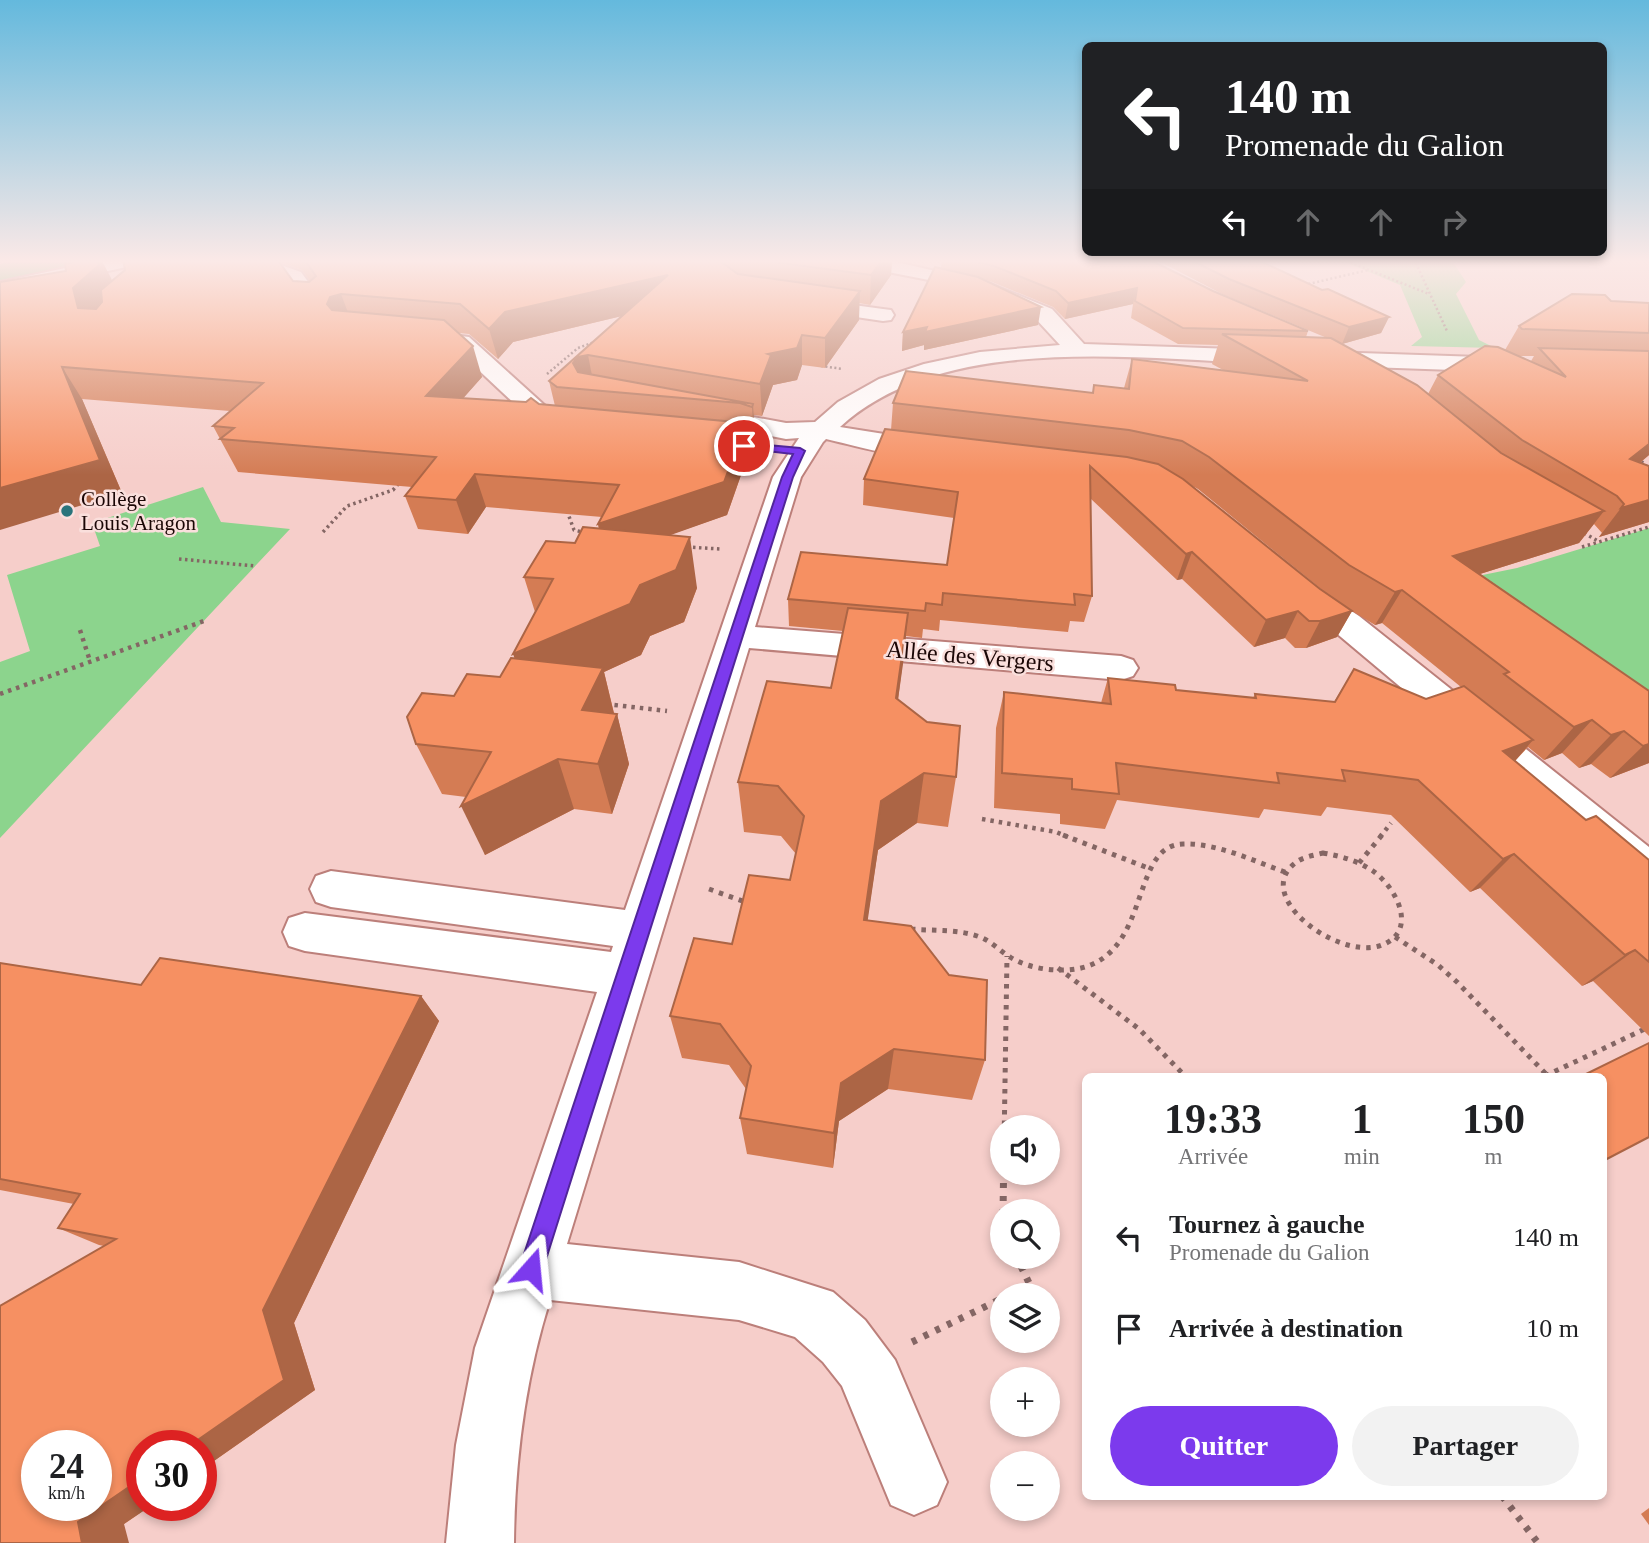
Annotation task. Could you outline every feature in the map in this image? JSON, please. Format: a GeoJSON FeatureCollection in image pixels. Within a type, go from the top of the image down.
{"type":"FeatureCollection","features":[{"type":"Feature","properties":{"kind":"street"},"geometry":{"type":"LineString","coordinates":[[1060,331],[1077,350]]}},
{"type":"Feature","properties":{"kind":"street"},"geometry":{"type":"LineString","coordinates":[[1300,335],[1355,360],[1385,386]]}},
{"type":"Feature","properties":{"kind":"street"},"geometry":{"type":"LineString","coordinates":[[401,337],[461,342],[556,429],[595,433]]}},
{"type":"Feature","properties":{"kind":"street"},"geometry":{"type":"LineString","coordinates":[[480,1543],[482,1477],[492,1407],[505,1348],[788,477],[809,440],[854,403],[906,378],[944,366],[1012,362],[1077,350],[1544,367]]}},
{"type":"Feature","properties":{"kind":"street"},"geometry":{"type":"LineString","coordinates":[[676,411],[786,431],[809,440]]}},
{"type":"Feature","properties":{"kind":"street"},"geometry":{"type":"LineString","coordinates":[[729,445],[809,440],[886,444],[955,452]]}},
{"type":"Feature","properties":{"kind":"street"},"geometry":{"type":"LineString","coordinates":[[1278,574],[1347,624],[1649,871]]}},
{"type":"Feature","properties":{"kind":"street","name":"Allée des Vergers"},"geometry":{"type":"LineString","coordinates":[[735,636],[1121,668]]}},
{"type":"Feature","properties":{"kind":"street"},"geometry":{"type":"LineString","coordinates":[[331,889],[641,932]]}},
{"type":"Feature","properties":{"kind":"street"},"geometry":{"type":"LineString","coordinates":[[305,932],[627,975]]}},
{"type":"Feature","properties":{"kind":"street"},"geometry":{"type":"LineString","coordinates":[[531,1269],[739,1291],[812,1313],[844,1341],[863,1365],[873,1382],[914,1482]]}},
{"type":"Feature","properties":{"kind":"path"},"geometry":{"type":"LineString","coordinates":[[1446,331],[1449,337]]}},
{"type":"Feature","properties":{"kind":"path"},"geometry":{"type":"LineString","coordinates":[[520,396],[578,348],[600,340]]}},
{"type":"Feature","properties":{"kind":"path"},"geometry":{"type":"LineString","coordinates":[[821,366],[906,378]]}},
{"type":"Feature","properties":{"kind":"path"},"geometry":{"type":"LineString","coordinates":[[1633,452],[1649,469]]}},
{"type":"Feature","properties":{"kind":"path"},"geometry":{"type":"LineString","coordinates":[[323,532],[347,506],[393,491],[401,481]]}},
{"type":"Feature","properties":{"kind":"path"},"geometry":{"type":"LineString","coordinates":[[562,500],[574,530],[587,533]]}},
{"type":"Feature","properties":{"kind":"path"},"geometry":{"type":"LineString","coordinates":[[1582,547],[1649,527]]}},
{"type":"Feature","properties":{"kind":"path"},"geometry":{"type":"LineString","coordinates":[[1584,533],[1599,542]]}},
{"type":"Feature","properties":{"kind":"path"},"geometry":{"type":"LineString","coordinates":[[675,547],[763,552]]}},
{"type":"Feature","properties":{"kind":"path"},"geometry":{"type":"LineString","coordinates":[[179,559],[255,566]]}},
{"type":"Feature","properties":{"kind":"path"},"geometry":{"type":"LineString","coordinates":[[0,694],[204,621]]}},
{"type":"Feature","properties":{"kind":"path"},"geometry":{"type":"LineString","coordinates":[[80,630],[90,662]]}},
{"type":"Feature","properties":{"kind":"path"},"geometry":{"type":"LineString","coordinates":[[605,703],[671,711]]}},
{"type":"Feature","properties":{"kind":"path"},"geometry":{"type":"LineString","coordinates":[[982,819],[1056,832],[1148,868]]}},
{"type":"Feature","properties":{"kind":"path"},"geometry":{"type":"LineString","coordinates":[[1359,863],[1391,823]]}},
{"type":"Feature","properties":{"kind":"path"},"geometry":{"type":"LineString","coordinates":[[899,928],[977,935],[1015,960],[1037,967],[1086,967],[1107,957],[1119,942],[1138,907],[1148,868],[1159,852],[1180,844],[1221,850],[1285,872]]}},
{"type":"Feature","properties":{"kind":"path"},"geometry":{"type":"LineString","coordinates":[[1322,853],[1359,863],[1376,873],[1391,887],[1404,918],[1400,931],[1391,943],[1375,948],[1355,948],[1334,943],[1314,933],[1297,918],[1287,902],[1282,886],[1285,872],[1300,859],[1322,853]]}},
{"type":"Feature","properties":{"kind":"path"},"geometry":{"type":"LineString","coordinates":[[709,889],[758,906]]}},
{"type":"Feature","properties":{"kind":"path"},"geometry":{"type":"LineString","coordinates":[[1395,937],[1438,965],[1457,982],[1543,1073]]}},
{"type":"Feature","properties":{"kind":"path"},"geometry":{"type":"LineString","coordinates":[[1003,1199],[1007,955]]}},
{"type":"Feature","properties":{"kind":"path"},"geometry":{"type":"LineString","coordinates":[[1058,967],[1139,1029],[1182,1073]]}},
{"type":"Feature","properties":{"kind":"path"},"geometry":{"type":"LineString","coordinates":[[1552,1073],[1649,1027]]}},
{"type":"Feature","properties":{"kind":"path"},"geometry":{"type":"LineString","coordinates":[[898,1349],[990,1304]]}},
{"type":"Feature","properties":{"kind":"path"},"geometry":{"type":"LineString","coordinates":[[1505,1500],[1538,1543]]}},
{"type":"Feature","properties":{"kind":"green space"},"geometry":{"type":"Polygon","coordinates":[[[1419,331],[1475,331],[1479,340],[1495,348],[1411,346],[1422,337],[1419,331]]]}},
{"type":"Feature","properties":{"kind":"green space"},"geometry":{"type":"Polygon","coordinates":[[[203,487],[221,522],[290,529],[0,838],[0,662],[30,651],[7,575],[100,546],[92,523],[203,487]]]}},
{"type":"Feature","properties":{"kind":"green space"},"geometry":{"type":"Polygon","coordinates":[[[1649,528],[1649,701],[1458,580],[1517,568],[1649,528]]]}},
{"type":"Feature","properties":{"kind":"building"},"geometry":{"type":"Polygon","coordinates":[[[0,331],[456,331],[473,346],[426,396],[526,402],[531,398],[539,404],[746,423],[724,482],[598,524],[619,485],[475,474],[456,500],[405,496],[436,457],[220,439],[234,428],[213,426],[263,383],[62,367],[100,460],[0,488],[0,331]]]}},
{"type":"Feature","properties":{"kind":"building"},"geometry":{"type":"Polygon","coordinates":[[[605,331],[830,331],[825,338],[802,335],[797,348],[768,354],[771,355],[760,384],[588,355],[578,357],[573,363],[578,372],[753,404],[752,407],[740,403],[557,387],[549,381],[605,331]]]}},
{"type":"Feature","properties":{"kind":"building"},"geometry":{"type":"Polygon","coordinates":[[[1586,331],[1649,331],[1649,333],[1586,331]]]}},
{"type":"Feature","properties":{"kind":"building"},"geometry":{"type":"Polygon","coordinates":[[[1222,334],[1331,338],[1417,385],[1501,453],[1604,511],[1453,556],[1649,691],[1649,744],[1643,746],[1624,731],[1611,735],[1592,720],[1574,727],[1504,674],[1509,672],[1402,590],[1395,592],[1349,565],[1209,457],[1182,441],[1129,430],[893,403],[906,371],[1093,393],[1094,385],[1129,389],[1132,359],[1308,381],[1222,334]]]}},
{"type":"Feature","properties":{"kind":"building"},"geometry":{"type":"Polygon","coordinates":[[[1485,346],[1498,347],[1566,377],[1539,348],[1649,351],[1649,444],[1630,459],[1649,466],[1649,500],[1621,508],[1624,504],[1617,496],[1522,440],[1438,375],[1485,346]]]}},
{"type":"Feature","properties":{"kind":"building"},"geometry":{"type":"Polygon","coordinates":[[[885,429],[1127,457],[1158,464],[1183,479],[1320,589],[1352,611],[1320,621],[1309,621],[1298,611],[1266,620],[1192,552],[1186,554],[1090,466],[1092,596],[1074,594],[1075,605],[943,593],[942,605],[926,603],[925,611],[788,599],[801,552],[947,565],[958,492],[864,479],[885,429]]]}},
{"type":"Feature","properties":{"kind":"building"},"geometry":{"type":"Polygon","coordinates":[[[583,527],[690,537],[676,570],[640,585],[630,604],[513,654],[553,579],[524,577],[546,541],[575,543],[583,527]]]}},
{"type":"Feature","properties":{"kind":"building"},"geometry":{"type":"Polygon","coordinates":[[[848,608],[908,613],[896,698],[927,722],[960,726],[956,777],[924,773],[881,801],[864,920],[911,926],[949,975],[987,980],[985,1060],[894,1049],[841,1083],[834,1133],[740,1118],[751,1066],[720,1024],[670,1016],[694,938],[732,944],[749,875],[790,880],[804,816],[778,786],[738,782],[767,681],[831,688],[848,608]]]}},
{"type":"Feature","properties":{"kind":"building"},"geometry":{"type":"Polygon","coordinates":[[[511,658],[603,668],[582,710],[617,714],[598,764],[558,759],[461,806],[491,752],[416,744],[407,717],[422,693],[454,696],[467,674],[500,677],[511,658]]]}},
{"type":"Feature","properties":{"kind":"building"},"geometry":{"type":"Polygon","coordinates":[[[1354,669],[1426,699],[1464,686],[1533,740],[1503,751],[1586,820],[1596,816],[1649,860],[1649,962],[1635,950],[1625,955],[1514,854],[1503,859],[1418,780],[1342,770],[1345,781],[1277,773],[1279,783],[1116,763],[1119,794],[1072,789],[1072,779],[1002,773],[1004,692],[1111,704],[1108,678],[1175,685],[1176,690],[1335,702],[1354,669]]]}},
{"type":"Feature","properties":{"kind":"building"},"geometry":{"type":"Polygon","coordinates":[[[160,958],[421,996],[263,1310],[284,1380],[212,1430],[126,1430],[126,1489],[112,1499],[112,1430],[21,1430],[21,1521],[79,1521],[82,1543],[0,1543],[0,1306],[116,1239],[58,1228],[80,1194],[0,1179],[0,963],[141,985],[160,958]]]}},
{"type":"Feature","properties":{"kind":"building"},"geometry":{"type":"Polygon","coordinates":[[[1649,1043],[1649,1137],[1607,1159],[1607,1073],[1588,1073],[1649,1043]]]}},
{"type":"Feature","properties":{"kind":"place","name":"Collège Louis Aragon"},"geometry":{"type":"Point","coordinates":[67,511]}},
{"type":"Feature","properties":{"kind":"route"},"geometry":{"type":"LineString","coordinates":[[531,1269],[659,879],[735,636],[788,477],[800,451],[744,446]]}}]}
